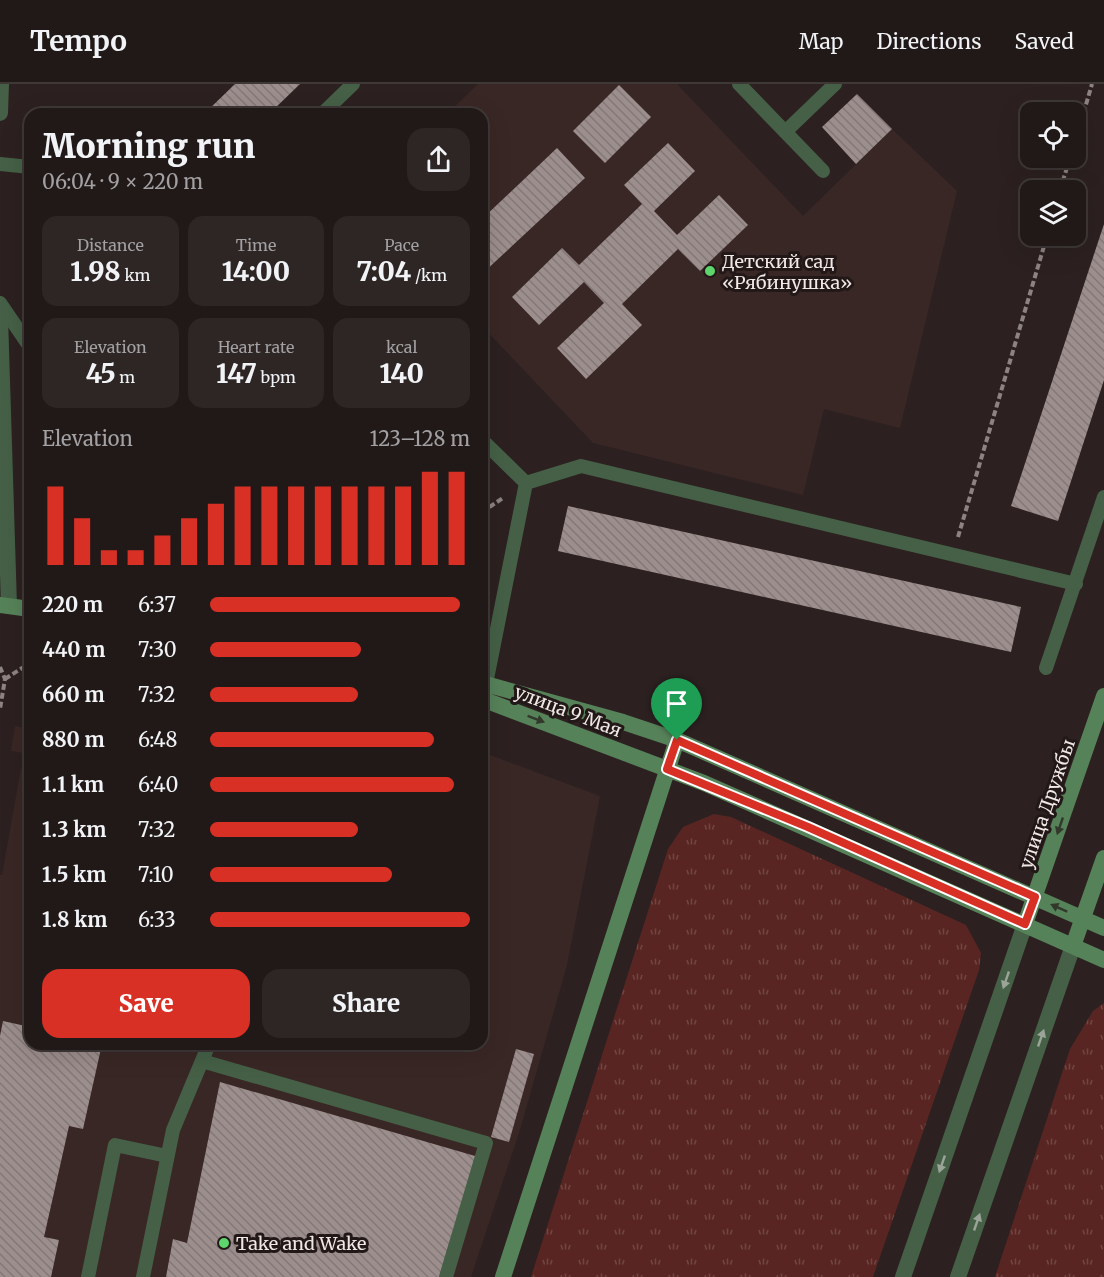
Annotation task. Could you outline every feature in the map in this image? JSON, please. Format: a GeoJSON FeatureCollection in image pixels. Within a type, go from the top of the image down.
{"type":"FeatureCollection","features":[{"type":"Feature","properties":{"kind":"main road"},"geometry":{"type":"LineString","coordinates":[[4,605],[24,608]]}},
{"type":"Feature","properties":{"kind":"main road","name":"улица 9 Мая"},"geometry":{"type":"LineString","coordinates":[[488,690],[622,722],[677,740],[1104,928]]}},
{"type":"Feature","properties":{"kind":"main road","name":"улица 9 Мая"},"geometry":{"type":"LineString","coordinates":[[488,691],[808,827],[1104,960]]}},
{"type":"Feature","properties":{"kind":"main road","name":"улица Дружбы"},"geometry":{"type":"LineString","coordinates":[[1025,924],[1104,696]]}},
{"type":"Feature","properties":{"kind":"main road"},"geometry":{"type":"LineString","coordinates":[[503,1277],[677,740]]}},
{"type":"Feature","properties":{"kind":"main road"},"geometry":{"type":"LineString","coordinates":[[1073,946],[1104,858]]}},
{"type":"Feature","properties":{"kind":"street"},"geometry":{"type":"LineString","coordinates":[[0,113],[1,84]]}},
{"type":"Feature","properties":{"kind":"street"},"geometry":{"type":"LineString","coordinates":[[0,317],[4,605]]}},
{"type":"Feature","properties":{"kind":"street"},"geometry":{"type":"LineString","coordinates":[[903,1277],[1025,924]]}},
{"type":"Feature","properties":{"kind":"street"},"geometry":{"type":"LineString","coordinates":[[958,1277],[1073,946]]}},
{"type":"Feature","properties":{"kind":"lane"},"geometry":{"type":"LineString","coordinates":[[328,108],[353,84]]}},
{"type":"Feature","properties":{"kind":"lane"},"geometry":{"type":"LineString","coordinates":[[740,84],[823,171]]}},
{"type":"Feature","properties":{"kind":"lane"},"geometry":{"type":"LineString","coordinates":[[785,132],[835,84]]}},
{"type":"Feature","properties":{"kind":"lane"},"geometry":{"type":"LineString","coordinates":[[0,164],[24,166]]}},
{"type":"Feature","properties":{"kind":"lane"},"geometry":{"type":"LineString","coordinates":[[0,303],[24,338]]}},
{"type":"Feature","properties":{"kind":"lane"},"geometry":{"type":"LineString","coordinates":[[488,446],[526,483]]}},
{"type":"Feature","properties":{"kind":"lane"},"geometry":{"type":"LineString","coordinates":[[526,483],[581,466],[1076,584]]}},
{"type":"Feature","properties":{"kind":"lane"},"geometry":{"type":"LineString","coordinates":[[488,665],[526,483]]}},
{"type":"Feature","properties":{"kind":"lane"},"geometry":{"type":"LineString","coordinates":[[1046,668],[1104,497]]}},
{"type":"Feature","properties":{"kind":"lane"},"geometry":{"type":"LineString","coordinates":[[143,1277],[173,1130],[207,1050]]}},
{"type":"Feature","properties":{"kind":"lane"},"geometry":{"type":"LineString","coordinates":[[202,1061],[486,1143],[446,1277]]}},
{"type":"Feature","properties":{"kind":"lane"},"geometry":{"type":"LineString","coordinates":[[88,1277],[115,1145],[167,1156]]}},
{"type":"Feature","properties":{"kind":"path"},"geometry":{"type":"LineString","coordinates":[[1086,105],[1092,84]]}},
{"type":"Feature","properties":{"kind":"path"},"geometry":{"type":"LineString","coordinates":[[952,555],[1044,246]]}},
{"type":"Feature","properties":{"kind":"path"},"geometry":{"type":"LineString","coordinates":[[0,667],[5,679],[0,709]]}},
{"type":"Feature","properties":{"kind":"path"},"geometry":{"type":"LineString","coordinates":[[5,679],[24,667]]}},
{"type":"Feature","properties":{"kind":"shaded area","name":"Детский сад «Рябинушка»"},"geometry":{"type":"Polygon","coordinates":[[[478,84],[677,84],[803,216],[892,129],[957,191],[900,428],[824,409],[803,495],[593,443],[488,332],[488,108],[453,108],[478,84]]]}},
{"type":"Feature","properties":{"kind":"shaded area"},"geometry":{"type":"Polygon","coordinates":[[[15,726],[24,728],[24,753],[11,751],[15,726]]]}},
{"type":"Feature","properties":{"kind":"shaded area"},"geometry":{"type":"Polygon","coordinates":[[[488,754],[600,796],[567,965],[519,1133],[471,1277],[0,1277],[0,875],[2,875],[21,768],[24,768],[24,1050],[488,1050],[488,754]]]}},
{"type":"Feature","properties":{"kind":"green space"},"geometry":{"type":"Polygon","coordinates":[[[714,814],[731,817],[966,925],[981,953],[979,970],[873,1277],[531,1277],[668,849],[683,827],[714,814]]]}},
{"type":"Feature","properties":{"kind":"green space"},"geometry":{"type":"Polygon","coordinates":[[[1104,1003],[1104,1277],[995,1277],[1070,1049],[1093,1011],[1104,1003]]]}},
{"type":"Feature","properties":{"kind":"building"},"geometry":{"type":"Polygon","coordinates":[[[235,84],[300,84],[275,108],[210,108],[235,84]]]}},
{"type":"Feature","properties":{"kind":"building"},"geometry":{"type":"Polygon","coordinates":[[[619,85],[651,117],[605,163],[573,131],[619,85]]]}},
{"type":"Feature","properties":{"kind":"building"},"geometry":{"type":"Polygon","coordinates":[[[857,94],[892,129],[856,164],[822,127],[857,94]]]}},
{"type":"Feature","properties":{"kind":"building"},"geometry":{"type":"Polygon","coordinates":[[[668,143],[695,171],[654,211],[677,235],[719,195],[748,225],[700,271],[678,249],[622,304],[642,325],[586,379],[557,348],[604,303],[584,282],[539,325],[512,297],[562,248],[579,265],[642,204],[624,185],[668,143]]]}},
{"type":"Feature","properties":{"kind":"building"},"geometry":{"type":"Polygon","coordinates":[[[557,148],[585,178],[488,268],[488,213],[557,148]]]}},
{"type":"Feature","properties":{"kind":"building"},"geometry":{"type":"Polygon","coordinates":[[[1104,224],[1104,380],[1058,521],[1011,506],[1104,224]]]}},
{"type":"Feature","properties":{"kind":"building"},"geometry":{"type":"Polygon","coordinates":[[[568,506],[1021,607],[1011,652],[558,551],[568,506]]]}},
{"type":"Feature","properties":{"kind":"building"},"geometry":{"type":"Polygon","coordinates":[[[3,1021],[24,1026],[24,1050],[101,1050],[83,1129],[69,1126],[44,1237],[59,1240],[51,1277],[0,1277],[0,1036],[3,1021]]]}},
{"type":"Feature","properties":{"kind":"building"},"geometry":{"type":"Polygon","coordinates":[[[516,1049],[534,1054],[509,1142],[491,1137],[516,1049]]]}},
{"type":"Feature","properties":{"kind":"building"},"geometry":{"type":"Polygon","coordinates":[[[220,1082],[482,1158],[448,1277],[166,1277],[173,1239],[187,1243],[220,1082]]]}},
{"type":"Feature","properties":{"kind":"place","name":"Детский сад «Рябинушка»"},"geometry":{"type":"Point","coordinates":[710,271]}},
{"type":"Feature","properties":{"kind":"place","name":"Take and Wake"},"geometry":{"type":"Point","coordinates":[224,1243]}},
{"type":"Feature","properties":{"kind":"route"},"geometry":{"type":"LineString","coordinates":[[677,740],[1035,897],[1025,924],[808,827],[667,769],[677,740]]}}]}
